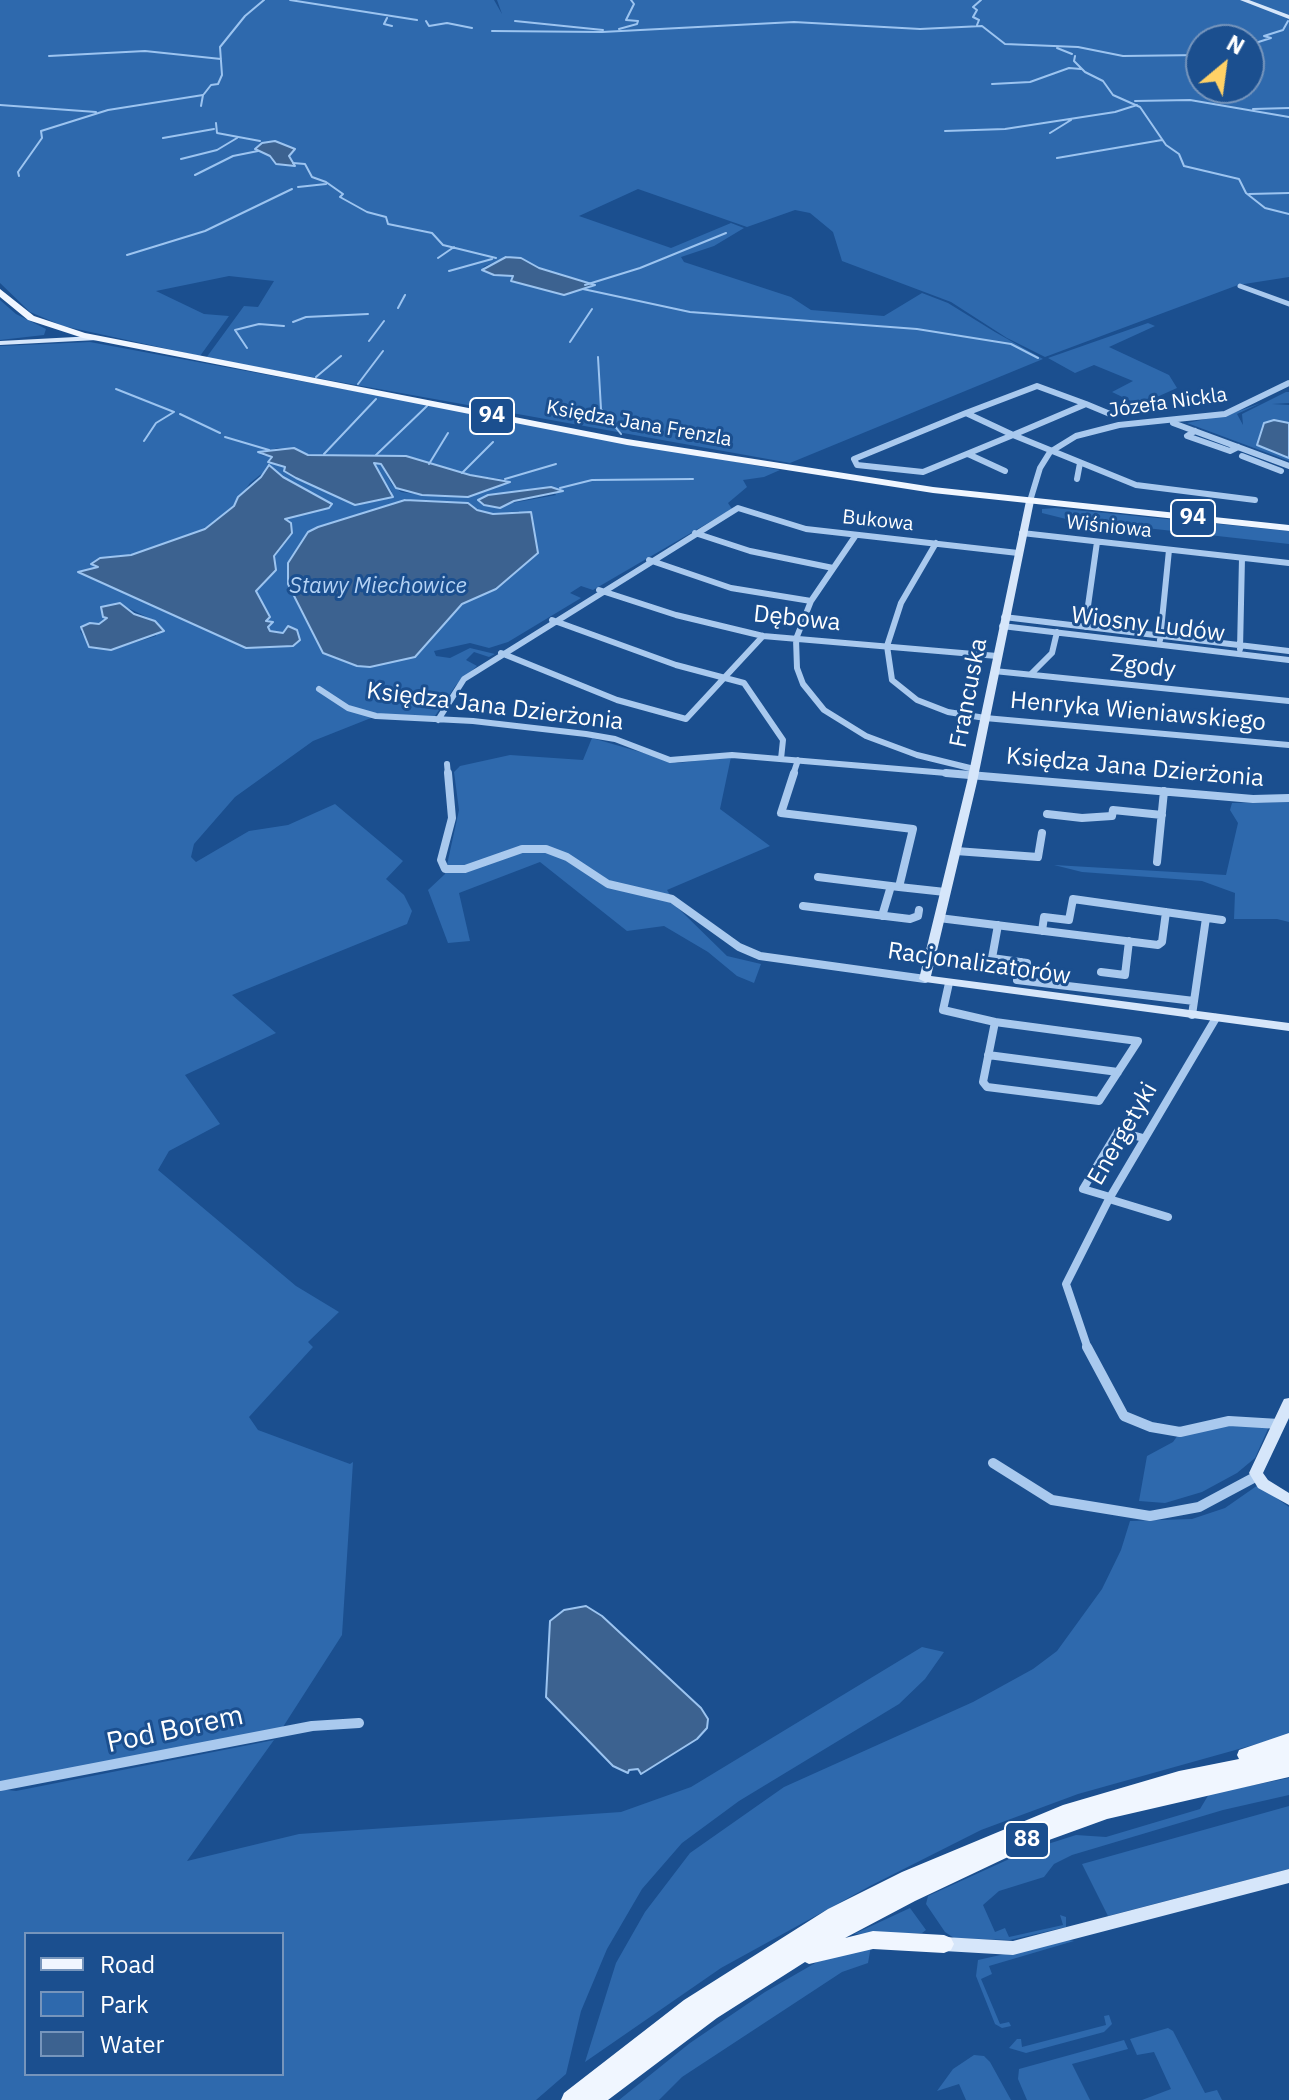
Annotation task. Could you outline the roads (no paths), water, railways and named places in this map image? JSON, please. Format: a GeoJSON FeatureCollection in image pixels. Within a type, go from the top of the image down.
{"type":"FeatureCollection","features":[{"type":"Feature","properties":{"kind":"main road","name":"Księdza Jana Frenzla"},"geometry":{"type":"LineString","coordinates":[[0,292],[23,313],[63,330],[94,338],[639,444],[925,489],[1289,528]]}},
{"type":"Feature","properties":{"kind":"main road"},"geometry":{"type":"LineString","coordinates":[[1097,1803],[1158,1779],[1289,1741]]}},
{"type":"Feature","properties":{"kind":"main road","name":"88"},"geometry":{"type":"LineString","coordinates":[[571,2100],[691,2006],[835,1915],[1011,1833],[1179,1779],[1289,1756]]}},
{"type":"Feature","properties":{"kind":"main road","name":"88"},"geometry":{"type":"LineString","coordinates":[[592,2100],[710,2012],[786,1963],[908,1895],[1020,1842],[1106,1811],[1289,1769]]}},
{"type":"Feature","properties":{"kind":"main road"},"geometry":{"type":"LineString","coordinates":[[786,1963],[873,1940],[944,1944]]}},
{"type":"Feature","properties":{"kind":"street"},"geometry":{"type":"LineString","coordinates":[[1243,0],[1289,17]]}},
{"type":"Feature","properties":{"kind":"street"},"geometry":{"type":"LineString","coordinates":[[1240,286],[1289,304]]}},
{"type":"Feature","properties":{"kind":"street"},"geometry":{"type":"LineString","coordinates":[[52,340],[63,336],[63,330]]}},
{"type":"Feature","properties":{"kind":"street"},"geometry":{"type":"LineString","coordinates":[[0,343],[94,338]]}},
{"type":"Feature","properties":{"kind":"street","name":"Józefa Nickla"},"geometry":{"type":"LineString","coordinates":[[1050,452],[1092,430],[1225,414],[1289,383]]}},
{"type":"Feature","properties":{"kind":"street","name":"Józefa Nickla"},"geometry":{"type":"LineString","coordinates":[[1086,404],[923,472],[911,474],[857,465],[854,459],[1037,386],[1086,404],[1110,414]]}},
{"type":"Feature","properties":{"kind":"street"},"geometry":{"type":"LineString","coordinates":[[966,413],[1050,452],[1153,489],[1255,500]]}},
{"type":"Feature","properties":{"kind":"street"},"geometry":{"type":"LineString","coordinates":[[1169,421],[1289,466]]}},
{"type":"Feature","properties":{"kind":"street"},"geometry":{"type":"LineString","coordinates":[[1030,501],[1040,468],[1050,452]]}},
{"type":"Feature","properties":{"kind":"street"},"geometry":{"type":"LineString","coordinates":[[968,454],[1005,471]]}},
{"type":"Feature","properties":{"kind":"street"},"geometry":{"type":"LineString","coordinates":[[1242,456],[1281,471]]}},
{"type":"Feature","properties":{"kind":"street"},"geometry":{"type":"LineString","coordinates":[[1266,465],[1273,460]]}},
{"type":"Feature","properties":{"kind":"street"},"geometry":{"type":"LineString","coordinates":[[1077,479],[1080,463]]}},
{"type":"Feature","properties":{"kind":"street","name":"Francuska"},"geometry":{"type":"LineString","coordinates":[[925,979],[956,851],[1030,501]]}},
{"type":"Feature","properties":{"kind":"street","name":"Bukowa"},"geometry":{"type":"LineString","coordinates":[[695,533],[738,508],[790,526],[1018,553]]}},
{"type":"Feature","properties":{"kind":"street"},"geometry":{"type":"LineString","coordinates":[[438,720],[464,679],[599,590],[695,533],[750,551],[833,568]]}},
{"type":"Feature","properties":{"kind":"street","name":"Wiśniowa"},"geometry":{"type":"LineString","coordinates":[[1022,533],[1289,563]]}},
{"type":"Feature","properties":{"kind":"street"},"geometry":{"type":"LineString","coordinates":[[856,535],[811,601],[796,639],[797,668],[803,684],[837,721],[890,747],[973,772]]}},
{"type":"Feature","properties":{"kind":"street"},"geometry":{"type":"LineString","coordinates":[[1085,627],[1097,542]]}},
{"type":"Feature","properties":{"kind":"street"},"geometry":{"type":"LineString","coordinates":[[887,646],[901,603],[936,543]]}},
{"type":"Feature","properties":{"kind":"street"},"geometry":{"type":"LineString","coordinates":[[1159,645],[1169,550]]}},
{"type":"Feature","properties":{"kind":"street"},"geometry":{"type":"LineString","coordinates":[[1240,650],[1242,558]]}},
{"type":"Feature","properties":{"kind":"street"},"geometry":{"type":"LineString","coordinates":[[649,560],[731,588],[811,601]]}},
{"type":"Feature","properties":{"kind":"street","name":"Dębowa"},"geometry":{"type":"LineString","coordinates":[[599,590],[676,615],[763,636],[997,656]]}},
{"type":"Feature","properties":{"kind":"street"},"geometry":{"type":"LineString","coordinates":[[552,620],[647,656],[744,683],[783,740],[781,759]]}},
{"type":"Feature","properties":{"kind":"street","name":"Wiosny Ludów"},"geometry":{"type":"LineString","coordinates":[[1003,621],[1161,636],[1289,660]]}},
{"type":"Feature","properties":{"kind":"street","name":"Wiosny Ludów"},"geometry":{"type":"LineString","coordinates":[[1003,621],[1057,632],[1159,645],[1289,651]]}},
{"type":"Feature","properties":{"kind":"street"},"geometry":{"type":"LineString","coordinates":[[1031,674],[1052,653],[1057,632]]}},
{"type":"Feature","properties":{"kind":"street"},"geometry":{"type":"LineString","coordinates":[[501,653],[617,700],[686,719],[763,636]]}},
{"type":"Feature","properties":{"kind":"street","name":"Henryka Wieniawskiego"},"geometry":{"type":"LineString","coordinates":[[887,646],[888,671],[903,691],[932,707],[985,718],[1289,745]]}},
{"type":"Feature","properties":{"kind":"street","name":"Zgody"},"geometry":{"type":"LineString","coordinates":[[994,671],[1289,701]]}},
{"type":"Feature","properties":{"kind":"street","name":"Księdza Jana Dzierżonia"},"geometry":{"type":"LineString","coordinates":[[319,689],[359,712],[586,734],[615,739],[670,760],[710,754],[973,772],[1164,791],[1289,798]]}},
{"type":"Feature","properties":{"kind":"street"},"geometry":{"type":"LineString","coordinates":[[798,760],[781,813],[913,829],[882,916]]}},
{"type":"Feature","properties":{"kind":"street","name":"Racjonalizatorów"},"geometry":{"type":"LineString","coordinates":[[447,764],[452,818],[441,860],[445,869],[465,869],[522,849],[546,849],[567,857],[608,884],[679,902],[739,947],[760,956],[1289,1027]]}},
{"type":"Feature","properties":{"kind":"street"},"geometry":{"type":"LineString","coordinates":[[1157,862],[1164,791]]}},
{"type":"Feature","properties":{"kind":"street"},"geometry":{"type":"LineString","coordinates":[[1047,814],[1082,818],[1112,816],[1113,810],[1162,815]]}},
{"type":"Feature","properties":{"kind":"street"},"geometry":{"type":"LineString","coordinates":[[956,851],[1038,857],[1042,833]]}},
{"type":"Feature","properties":{"kind":"street"},"geometry":{"type":"LineString","coordinates":[[818,877],[945,892]]}},
{"type":"Feature","properties":{"kind":"street"},"geometry":{"type":"LineString","coordinates":[[1042,931],[1044,917],[1069,920],[1073,899],[1222,920]]}},
{"type":"Feature","properties":{"kind":"street"},"geometry":{"type":"LineString","coordinates":[[803,906],[910,919],[918,916],[919,910]]}},
{"type":"Feature","properties":{"kind":"street"},"geometry":{"type":"LineString","coordinates":[[939,918],[1129,941],[1162,942],[1166,912]]}},
{"type":"Feature","properties":{"kind":"street"},"geometry":{"type":"LineString","coordinates":[[1192,1015],[1206,918]]}},
{"type":"Feature","properties":{"kind":"street"},"geometry":{"type":"LineString","coordinates":[[998,925],[992,958],[1024,962],[1017,980],[1194,1001]]}},
{"type":"Feature","properties":{"kind":"street"},"geometry":{"type":"LineString","coordinates":[[1101,972],[1125,975],[1129,941]]}},
{"type":"Feature","properties":{"kind":"street"},"geometry":{"type":"LineString","coordinates":[[949,983],[943,1010],[995,1022],[1138,1041],[1099,1101],[987,1087],[983,1082],[995,1022]]}},
{"type":"Feature","properties":{"kind":"street","name":"Energetyki"},"geometry":{"type":"LineString","coordinates":[[1216,1018],[1109,1198],[1066,1284],[1092,1361],[1124,1416],[1151,1427],[1180,1432],[1229,1421],[1258,1420],[1279,1424]]}},
{"type":"Feature","properties":{"kind":"street"},"geometry":{"type":"LineString","coordinates":[[988,1055],[1118,1072]]}},
{"type":"Feature","properties":{"kind":"street"},"geometry":{"type":"LineString","coordinates":[[1143,1138],[1118,1131],[1083,1189],[1168,1217]]}},
{"type":"Feature","properties":{"kind":"street"},"geometry":{"type":"LineString","coordinates":[[993,1463],[1043,1496],[1085,1508],[1136,1514],[1183,1512],[1257,1476],[1289,1403]]}},
{"type":"Feature","properties":{"kind":"street"},"geometry":{"type":"LineString","coordinates":[[1257,1476],[1289,1500]]}},
{"type":"Feature","properties":{"kind":"street","name":"Pod Borem"},"geometry":{"type":"LineString","coordinates":[[0,1786],[312,1726],[359,1723]]}},
{"type":"Feature","properties":{"kind":"street"},"geometry":{"type":"LineString","coordinates":[[944,1944],[1013,1948],[1289,1876]]}},
{"type":"Feature","properties":{"kind":"water"},"geometry":{"type":"Polygon","coordinates":[[[275,141],[295,149],[289,156],[295,166],[276,164],[270,156],[255,149],[262,143],[275,141]]]}},
{"type":"Feature","properties":{"kind":"water"},"geometry":{"type":"Polygon","coordinates":[[[506,257],[521,258],[539,268],[595,285],[564,295],[511,281],[513,276],[494,275],[482,270],[506,257]]]}},
{"type":"Feature","properties":{"kind":"water"},"geometry":{"type":"Polygon","coordinates":[[[1274,420],[1289,423],[1289,458],[1257,445],[1264,423],[1274,420]]]}},
{"type":"Feature","properties":{"kind":"water"},"geometry":{"type":"Polygon","coordinates":[[[294,448],[308,455],[406,456],[470,475],[510,482],[468,497],[422,495],[396,488],[381,464],[374,463],[393,497],[355,505],[296,478],[284,471],[285,467],[268,462],[272,457],[258,452],[294,448]]]}},
{"type":"Feature","properties":{"kind":"water","name":"Stawy Miechowice"},"geometry":{"type":"Polygon","coordinates":[[[269,465],[283,477],[332,504],[329,508],[285,519],[291,523],[292,533],[274,556],[276,570],[256,591],[270,617],[266,621],[273,622],[268,627],[270,631],[283,633],[288,626],[297,630],[300,640],[293,646],[246,648],[78,572],[98,567],[91,564],[100,558],[131,555],[205,529],[234,506],[238,497],[261,477],[269,465]]]}},
{"type":"Feature","properties":{"kind":"water"},"geometry":{"type":"Polygon","coordinates":[[[551,487],[563,491],[514,501],[500,508],[484,505],[478,500],[488,495],[551,487]]]}},
{"type":"Feature","properties":{"kind":"water","name":"Stawy Miechowice"},"geometry":{"type":"Polygon","coordinates":[[[405,500],[468,503],[477,510],[493,514],[531,512],[538,553],[496,589],[462,604],[415,657],[370,667],[357,666],[323,653],[288,584],[288,563],[308,532],[405,500]]]}},
{"type":"Feature","properties":{"kind":"water"},"geometry":{"type":"Polygon","coordinates":[[[120,603],[134,614],[155,621],[164,631],[111,650],[89,647],[81,627],[90,623],[99,624],[107,618],[103,617],[101,607],[120,603]]]}},
{"type":"Feature","properties":{"kind":"water"},"geometry":{"type":"Polygon","coordinates":[[[586,1606],[602,1616],[701,1708],[708,1719],[707,1728],[697,1739],[641,1774],[638,1769],[629,1770],[628,1773],[613,1766],[546,1697],[550,1621],[564,1610],[586,1606]]]}},
{"type":"Feature","properties":{"kind":"waterway"},"geometry":{"type":"LineString","coordinates":[[221,59],[220,47],[245,16],[264,0]]}},
{"type":"Feature","properties":{"kind":"waterway"},"geometry":{"type":"LineString","coordinates":[[290,0],[417,20]]}},
{"type":"Feature","properties":{"kind":"waterway"},"geometry":{"type":"LineString","coordinates":[[619,29],[637,24],[638,21],[626,20],[634,4],[631,0]]}},
{"type":"Feature","properties":{"kind":"waterway"},"geometry":{"type":"LineString","coordinates":[[977,25],[979,20],[973,17],[977,10],[973,7],[981,0]]}},
{"type":"Feature","properties":{"kind":"waterway"},"geometry":{"type":"LineString","coordinates":[[387,18],[384,24],[392,26]]}},
{"type":"Feature","properties":{"kind":"waterway"},"geometry":{"type":"LineString","coordinates":[[426,21],[429,26],[447,23],[472,28]]}},
{"type":"Feature","properties":{"kind":"waterway"},"geometry":{"type":"LineString","coordinates":[[515,21],[603,30]]}},
{"type":"Feature","properties":{"kind":"waterway"},"geometry":{"type":"LineString","coordinates":[[1265,36],[1283,30],[1288,21]]}},
{"type":"Feature","properties":{"kind":"waterway"},"geometry":{"type":"LineString","coordinates":[[492,31],[602,32],[794,22],[920,29],[982,26],[1005,44],[1078,47],[1123,56],[1185,55]]}},
{"type":"Feature","properties":{"kind":"waterway"},"geometry":{"type":"LineString","coordinates":[[1265,36],[1271,38],[1265,40]]}},
{"type":"Feature","properties":{"kind":"waterway"},"geometry":{"type":"LineString","coordinates":[[1057,48],[1072,54]]}},
{"type":"Feature","properties":{"kind":"waterway"},"geometry":{"type":"LineString","coordinates":[[49,56],[145,51],[221,59]]}},
{"type":"Feature","properties":{"kind":"waterway"},"geometry":{"type":"LineString","coordinates":[[1075,56],[1074,61],[1085,72],[1103,81],[1113,95],[1136,105]]}},
{"type":"Feature","properties":{"kind":"waterway"},"geometry":{"type":"LineString","coordinates":[[204,94],[211,85],[218,84],[222,75],[221,59]]}},
{"type":"Feature","properties":{"kind":"waterway"},"geometry":{"type":"LineString","coordinates":[[992,84],[1030,82],[1069,68],[1081,69]]}},
{"type":"Feature","properties":{"kind":"waterway"},"geometry":{"type":"LineString","coordinates":[[19,176],[18,172],[42,138],[41,131],[108,110],[203,95],[201,106]]}},
{"type":"Feature","properties":{"kind":"waterway"},"geometry":{"type":"LineString","coordinates":[[1135,101],[1190,100],[1289,117]]}},
{"type":"Feature","properties":{"kind":"waterway"},"geometry":{"type":"LineString","coordinates":[[0,105],[96,112]]}},
{"type":"Feature","properties":{"kind":"waterway"},"geometry":{"type":"LineString","coordinates":[[945,131],[1005,129],[1115,112],[1136,105]]}},
{"type":"Feature","properties":{"kind":"waterway"},"geometry":{"type":"LineString","coordinates":[[1136,105],[1166,145],[1179,154],[1184,166],[1239,179],[1246,193],[1265,208],[1289,214]]}},
{"type":"Feature","properties":{"kind":"waterway"},"geometry":{"type":"LineString","coordinates":[[1253,109],[1289,108]]}},
{"type":"Feature","properties":{"kind":"waterway"},"geometry":{"type":"LineString","coordinates":[[1050,133],[1071,120]]}},
{"type":"Feature","properties":{"kind":"waterway"},"geometry":{"type":"LineString","coordinates":[[216,123],[217,133],[260,141]]}},
{"type":"Feature","properties":{"kind":"waterway"},"geometry":{"type":"LineString","coordinates":[[163,138],[214,129]]}},
{"type":"Feature","properties":{"kind":"waterway"},"geometry":{"type":"LineString","coordinates":[[181,159],[217,150],[237,138]]}},
{"type":"Feature","properties":{"kind":"waterway"},"geometry":{"type":"LineString","coordinates":[[1057,158],[1162,140]]}},
{"type":"Feature","properties":{"kind":"waterway"},"geometry":{"type":"LineString","coordinates":[[195,175],[233,156],[258,151]]}},
{"type":"Feature","properties":{"kind":"waterway"},"geometry":{"type":"LineString","coordinates":[[293,163],[305,164],[312,177],[326,182],[343,194],[340,197],[367,212],[386,217],[388,224],[432,233],[443,245],[453,248]]}},
{"type":"Feature","properties":{"kind":"waterway"},"geometry":{"type":"LineString","coordinates":[[298,187],[326,184]]}},
{"type":"Feature","properties":{"kind":"waterway"},"geometry":{"type":"LineString","coordinates":[[127,255],[205,231],[292,189]]}},
{"type":"Feature","properties":{"kind":"waterway"},"geometry":{"type":"LineString","coordinates":[[1249,194],[1289,193]]}},
{"type":"Feature","properties":{"kind":"waterway"},"geometry":{"type":"LineString","coordinates":[[585,285],[640,268],[726,233]]}},
{"type":"Feature","properties":{"kind":"waterway"},"geometry":{"type":"LineString","coordinates":[[438,258],[453,248]]}},
{"type":"Feature","properties":{"kind":"waterway"},"geometry":{"type":"LineString","coordinates":[[453,248],[496,258]]}},
{"type":"Feature","properties":{"kind":"waterway"},"geometry":{"type":"LineString","coordinates":[[449,271],[492,259]]}},
{"type":"Feature","properties":{"kind":"waterway"},"geometry":{"type":"LineString","coordinates":[[583,289],[690,312],[917,329],[1011,344],[1038,358]]}},
{"type":"Feature","properties":{"kind":"waterway"},"geometry":{"type":"LineString","coordinates":[[398,308],[405,295]]}},
{"type":"Feature","properties":{"kind":"waterway"},"geometry":{"type":"LineString","coordinates":[[570,342],[592,309]]}},
{"type":"Feature","properties":{"kind":"waterway"},"geometry":{"type":"LineString","coordinates":[[293,322],[306,317],[368,314]]}},
{"type":"Feature","properties":{"kind":"waterway"},"geometry":{"type":"LineString","coordinates":[[369,341],[384,321]]}},
{"type":"Feature","properties":{"kind":"waterway"},"geometry":{"type":"LineString","coordinates":[[247,348],[235,330],[259,324],[284,326]]}},
{"type":"Feature","properties":{"kind":"waterway"},"geometry":{"type":"LineString","coordinates":[[358,384],[383,351]]}},
{"type":"Feature","properties":{"kind":"waterway"},"geometry":{"type":"LineString","coordinates":[[316,377],[341,356]]}},
{"type":"Feature","properties":{"kind":"waterway"},"geometry":{"type":"LineString","coordinates":[[598,357],[601,409],[621,434]]}},
{"type":"Feature","properties":{"kind":"waterway"},"geometry":{"type":"LineString","coordinates":[[116,389],[174,412],[156,423],[144,441]]}},
{"type":"Feature","properties":{"kind":"waterway"},"geometry":{"type":"LineString","coordinates":[[324,454],[376,399]]}},
{"type":"Feature","properties":{"kind":"waterway"},"geometry":{"type":"LineString","coordinates":[[376,455],[427,406]]}},
{"type":"Feature","properties":{"kind":"waterway"},"geometry":{"type":"LineString","coordinates":[[180,414],[220,433]]}},
{"type":"Feature","properties":{"kind":"waterway"},"geometry":{"type":"LineString","coordinates":[[429,464],[448,433]]}},
{"type":"Feature","properties":{"kind":"waterway"},"geometry":{"type":"LineString","coordinates":[[225,437],[269,450]]}},
{"type":"Feature","properties":{"kind":"waterway"},"geometry":{"type":"LineString","coordinates":[[462,473],[493,442]]}},
{"type":"Feature","properties":{"kind":"waterway"},"geometry":{"type":"LineString","coordinates":[[505,479],[556,464]]}},
{"type":"Feature","properties":{"kind":"waterway"},"geometry":{"type":"LineString","coordinates":[[560,488],[592,480],[693,479]]}}]}
